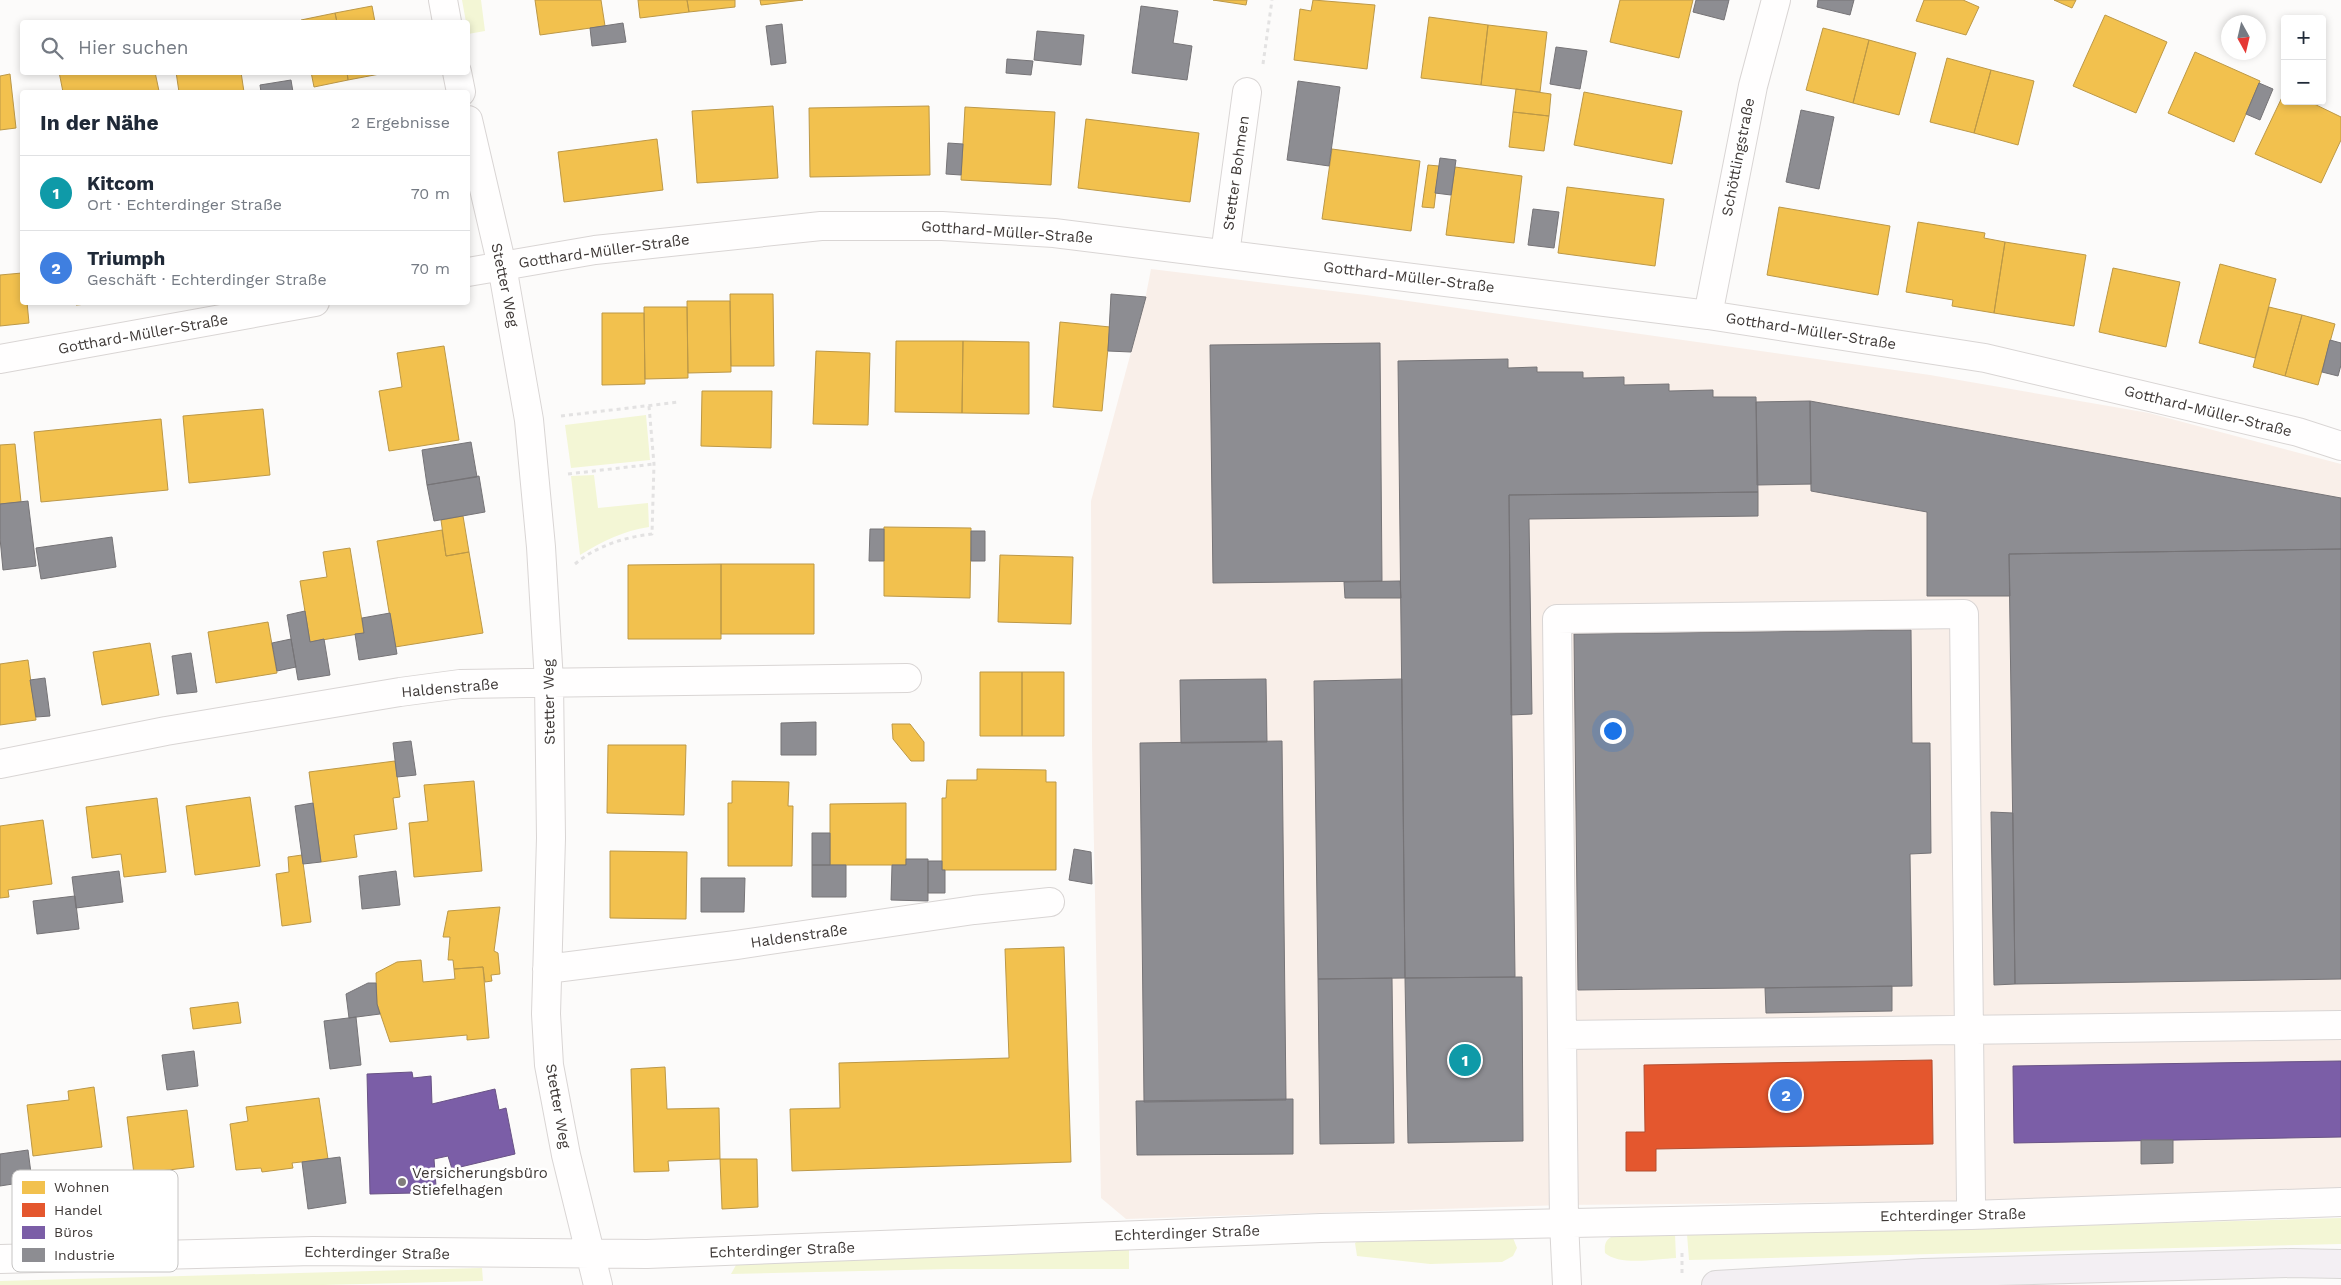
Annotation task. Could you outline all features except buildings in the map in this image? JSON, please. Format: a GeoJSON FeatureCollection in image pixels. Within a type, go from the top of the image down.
{"type":"FeatureCollection","features":[{"type":"Feature","properties":{"kind":"main road"},"geometry":{"type":"LineString","coordinates":[[1716,1285],[1922,1272],[2291,1263],[2341,1264]]}},
{"type":"Feature","properties":{"kind":"street"},"geometry":{"type":"LineString","coordinates":[[443,0],[447,20]]}},
{"type":"Feature","properties":{"kind":"street","name":"Schöttlingstraße"},"geometry":{"type":"LineString","coordinates":[[1708,315],[1753,86],[1776,0]]}},
{"type":"Feature","properties":{"kind":"street"},"geometry":{"type":"LineString","coordinates":[[458,75],[461,90]]}},
{"type":"Feature","properties":{"kind":"street","name":"Stetter Bohmen"},"geometry":{"type":"LineString","coordinates":[[1225,254],[1247,92]]}},
{"type":"Feature","properties":{"kind":"street","name":"Stetter Weg"},"geometry":{"type":"LineString","coordinates":[[470,129],[502,266],[529,420],[541,547],[549,682],[551,838],[547,969],[550,1065],[559,1121],[598,1285]]}},
{"type":"Feature","properties":{"kind":"street","name":"Gotthard-Müller-Straße"},"geometry":{"type":"LineString","coordinates":[[470,272],[604,248],[821,226],[942,226],[1054,233],[1708,315],[1984,358],[2259,423],[2341,446]]}},
{"type":"Feature","properties":{"kind":"street","name":"Gotthard-Müller-Straße"},"geometry":{"type":"LineString","coordinates":[[0,359],[299,305]]}},
{"type":"Feature","properties":{"kind":"street"},"geometry":{"type":"LineString","coordinates":[[1568,1285],[1564,1222],[1557,619],[1964,614],[1971,1215]]}},
{"type":"Feature","properties":{"kind":"street","name":"Haldenstraße"},"geometry":{"type":"LineString","coordinates":[[0,764],[166,731],[400,692],[460,684],[907,678]]}},
{"type":"Feature","properties":{"kind":"street","name":"Haldenstraße"},"geometry":{"type":"LineString","coordinates":[[547,969],[736,945],[974,910],[1050,902]]}},
{"type":"Feature","properties":{"kind":"street"},"geometry":{"type":"LineString","coordinates":[[1562,1035],[2341,1025]]}},
{"type":"Feature","properties":{"kind":"street","name":"Echterdinger Straße"},"geometry":{"type":"LineString","coordinates":[[178,1255],[313,1251],[590,1254],[751,1251],[1321,1228],[1971,1215],[2341,1202]]}},
{"type":"Feature","properties":{"kind":"path"},"geometry":{"type":"LineString","coordinates":[[1247,92],[1263,65],[1272,0]]}},
{"type":"Feature","properties":{"kind":"path"},"geometry":{"type":"LineString","coordinates":[[529,420],[679,402]]}},
{"type":"Feature","properties":{"kind":"path"},"geometry":{"type":"LineString","coordinates":[[572,566],[608,545],[630,537],[652,534],[654,464],[649,406]]}},
{"type":"Feature","properties":{"kind":"path"},"geometry":{"type":"LineString","coordinates":[[564,474],[654,464]]}},
{"type":"Feature","properties":{"kind":"shaded area"},"geometry":{"type":"Polygon","coordinates":[[[1151,269],[1366,295],[1930,375],[2149,413],[2341,464],[2341,1189],[1971,1201],[1564,1205],[1126,1219],[1101,1198],[1092,745],[1091,501],[1145,300],[1151,269]]]}},
{"type":"Feature","properties":{"kind":"green space"},"geometry":{"type":"Polygon","coordinates":[[[462,0],[481,0],[485,31],[470,34],[470,20],[466,20],[462,0]]]}},
{"type":"Feature","properties":{"kind":"green space"},"geometry":{"type":"Polygon","coordinates":[[[646,415],[650,460],[571,468],[565,425],[646,415]]]}},
{"type":"Feature","properties":{"kind":"green space"},"geometry":{"type":"Polygon","coordinates":[[[594,475],[598,508],[648,503],[649,527],[613,537],[580,555],[571,476],[594,475]]]}},
{"type":"Feature","properties":{"kind":"green space"},"geometry":{"type":"Polygon","coordinates":[[[2341,1218],[2341,1244],[1689,1260],[1687,1234],[2065,1226],[2341,1218]]]}},
{"type":"Feature","properties":{"kind":"green space"},"geometry":{"type":"Polygon","coordinates":[[[1675,1234],[1676,1258],[1629,1261],[1611,1257],[1605,1253],[1606,1242],[1615,1235],[1675,1234]]]}},
{"type":"Feature","properties":{"kind":"green space"},"geometry":{"type":"Polygon","coordinates":[[[1513,1238],[1517,1248],[1513,1256],[1502,1262],[1430,1264],[1357,1256],[1355,1243],[1359,1240],[1513,1238]]]}},
{"type":"Feature","properties":{"kind":"green space"},"geometry":{"type":"Polygon","coordinates":[[[1129,1246],[1129,1269],[949,1269],[731,1274],[736,1265],[747,1262],[1129,1246]]]}},
{"type":"Feature","properties":{"kind":"green space"},"geometry":{"type":"Polygon","coordinates":[[[482,1268],[483,1281],[323,1285],[0,1285],[0,1281],[482,1268]]]}},
{"type":"Feature","properties":{"kind":"place","name":"Kitcom"},"geometry":{"type":"Point","coordinates":[1465,1060]}},
{"type":"Feature","properties":{"kind":"place","name":"Triumph"},"geometry":{"type":"Point","coordinates":[1786,1095]}},
{"type":"Feature","properties":{"kind":"place","name":"Versicherungsbüro Stiefelhagen"},"geometry":{"type":"Point","coordinates":[402,1182]}}]}
